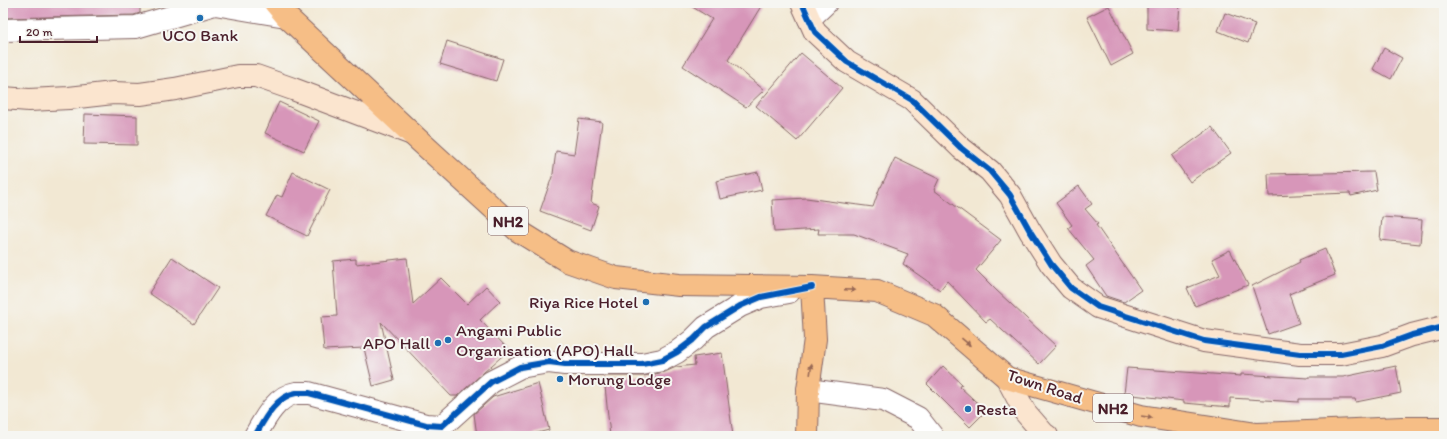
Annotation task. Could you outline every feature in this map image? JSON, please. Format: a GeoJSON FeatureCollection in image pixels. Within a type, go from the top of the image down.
{"type":"FeatureCollection","features":[{"type":"Feature","properties":{"kind":"highway","name":"NH2"},"geometry":{"type":"LineString","coordinates":[[280,10],[517,230],[567,261],[616,278],[679,285],[812,288]]}},
{"type":"Feature","properties":{"kind":"highway","name":"Town Road"},"geometry":{"type":"LineString","coordinates":[[812,288],[877,291],[934,315],[1007,378],[1141,416],[1257,434],[1402,428],[1444,428]]}},
{"type":"Feature","properties":{"kind":"highway"},"geometry":{"type":"LineString","coordinates":[[807,436],[808,390],[815,339],[812,288]]}},
{"type":"Feature","properties":{"kind":"street"},"geometry":{"type":"LineString","coordinates":[[826,3],[805,11],[816,32],[847,62],[912,100],[961,148],[990,171],[1010,195],[1051,264],[1071,288],[1098,307],[1204,341],[1300,354],[1342,354],[1382,346],[1412,335],[1444,327]]}},
{"type":"Feature","properties":{"kind":"street"},"geometry":{"type":"LineString","coordinates":[[3,30],[136,26],[215,4],[280,10]]}},
{"type":"Feature","properties":{"kind":"street"},"geometry":{"type":"LineString","coordinates":[[3,98],[29,100],[113,93],[140,94],[175,89],[238,76],[256,76],[412,134]]}},
{"type":"Feature","properties":{"kind":"street"},"geometry":{"type":"LineString","coordinates":[[255,436],[270,411],[282,399],[295,393],[308,393],[426,424],[442,426],[491,382],[520,367],[549,362],[565,364],[642,364],[662,360],[677,352],[693,340],[706,327],[740,306],[761,297],[812,288]]}},
{"type":"Feature","properties":{"kind":"street"},"geometry":{"type":"LineString","coordinates":[[1007,378],[1025,412],[1047,436]]}},
{"type":"Feature","properties":{"kind":"street"},"geometry":{"type":"LineString","coordinates":[[808,390],[884,400],[918,418],[932,436]]}},
{"type":"Feature","properties":{"kind":"building"},"geometry":{"type":"Polygon","coordinates":[[[3,3],[140,3],[140,13],[134,15],[3,18],[3,3]]]}},
{"type":"Feature","properties":{"kind":"building"},"geometry":{"type":"Polygon","coordinates":[[[686,3],[763,3],[728,60],[764,90],[746,107],[683,66],[712,19],[686,3]]]}},
{"type":"Feature","properties":{"kind":"building"},"geometry":{"type":"Polygon","coordinates":[[[1147,3],[1180,3],[1178,31],[1147,29],[1147,3]]]}},
{"type":"Feature","properties":{"kind":"building"},"geometry":{"type":"Polygon","coordinates":[[[1109,6],[1133,54],[1111,66],[1087,17],[1109,6]]]}},
{"type":"Feature","properties":{"kind":"building"},"geometry":{"type":"Polygon","coordinates":[[[1225,13],[1255,24],[1248,43],[1218,31],[1225,13]]]}},
{"type":"Feature","properties":{"kind":"building"},"geometry":{"type":"Polygon","coordinates":[[[447,41],[503,59],[496,81],[440,64],[447,41]]]}},
{"type":"Feature","properties":{"kind":"building"},"geometry":{"type":"Polygon","coordinates":[[[1384,48],[1402,58],[1391,79],[1373,69],[1384,48]]]}},
{"type":"Feature","properties":{"kind":"building"},"geometry":{"type":"Polygon","coordinates":[[[801,53],[842,88],[797,141],[756,106],[801,53]]]}},
{"type":"Feature","properties":{"kind":"building"},"geometry":{"type":"Polygon","coordinates":[[[279,102],[319,121],[304,151],[265,133],[279,102]]]}},
{"type":"Feature","properties":{"kind":"building"},"geometry":{"type":"Polygon","coordinates":[[[85,114],[137,116],[137,145],[84,144],[85,114]]]}},
{"type":"Feature","properties":{"kind":"building"},"geometry":{"type":"Polygon","coordinates":[[[579,119],[602,122],[591,203],[599,206],[591,230],[540,211],[553,174],[556,151],[574,154],[579,119]]]}},
{"type":"Feature","properties":{"kind":"building"},"geometry":{"type":"Polygon","coordinates":[[[1212,127],[1231,153],[1190,182],[1172,156],[1212,127]]]}},
{"type":"Feature","properties":{"kind":"building"},"geometry":{"type":"Polygon","coordinates":[[[895,158],[939,179],[934,190],[1001,240],[976,270],[1056,346],[1039,364],[990,319],[986,322],[947,281],[940,290],[903,264],[908,254],[854,234],[818,234],[819,229],[774,232],[772,200],[806,198],[873,207],[880,187],[895,158]]]}},
{"type":"Feature","properties":{"kind":"building"},"geometry":{"type":"Polygon","coordinates":[[[293,172],[330,190],[307,236],[266,216],[277,195],[282,197],[293,172]]]}},
{"type":"Feature","properties":{"kind":"building"},"geometry":{"type":"Polygon","coordinates":[[[758,172],[762,190],[720,199],[716,181],[758,172]]]}},
{"type":"Feature","properties":{"kind":"building"},"geometry":{"type":"Polygon","coordinates":[[[1374,172],[1377,190],[1351,196],[1350,193],[1269,196],[1268,174],[1374,172]]]}},
{"type":"Feature","properties":{"kind":"building"},"geometry":{"type":"Polygon","coordinates":[[[1079,186],[1092,204],[1085,209],[1098,224],[1096,225],[1141,290],[1124,302],[1106,296],[1086,266],[1094,260],[1068,228],[1072,225],[1056,203],[1079,186]]]}},
{"type":"Feature","properties":{"kind":"building"},"geometry":{"type":"Polygon","coordinates":[[[1382,217],[1422,220],[1420,244],[1380,240],[1382,217]]]}},
{"type":"Feature","properties":{"kind":"building"},"geometry":{"type":"Polygon","coordinates":[[[1325,249],[1335,275],[1289,294],[1299,323],[1268,334],[1252,286],[1300,262],[1299,260],[1325,249]]]}},
{"type":"Feature","properties":{"kind":"building"},"geometry":{"type":"Polygon","coordinates":[[[1230,250],[1248,285],[1195,306],[1187,288],[1220,275],[1212,259],[1230,250]]]}},
{"type":"Feature","properties":{"kind":"building"},"geometry":{"type":"Polygon","coordinates":[[[172,257],[218,288],[194,324],[149,293],[172,257]]]}},
{"type":"Feature","properties":{"kind":"building"},"geometry":{"type":"Polygon","coordinates":[[[407,258],[413,304],[441,278],[467,304],[486,286],[500,301],[480,320],[509,350],[457,396],[451,396],[381,322],[394,380],[373,386],[364,348],[324,350],[321,317],[337,316],[333,261],[356,259],[356,264],[407,258]]]}},
{"type":"Feature","properties":{"kind":"building"},"geometry":{"type":"Polygon","coordinates":[[[722,353],[733,436],[610,436],[604,376],[644,376],[665,372],[676,367],[695,365],[694,357],[722,353]]]}},
{"type":"Feature","properties":{"kind":"building"},"geometry":{"type":"Polygon","coordinates":[[[943,366],[962,384],[960,387],[986,411],[970,427],[927,384],[943,366]]]}},
{"type":"Feature","properties":{"kind":"building"},"geometry":{"type":"Polygon","coordinates":[[[1396,366],[1401,393],[1356,402],[1355,399],[1299,399],[1299,402],[1230,398],[1230,407],[1184,403],[1184,401],[1124,394],[1127,368],[1241,376],[1241,374],[1308,378],[1343,377],[1396,366]]]}},
{"type":"Feature","properties":{"kind":"building"},"geometry":{"type":"Polygon","coordinates":[[[538,383],[549,430],[525,436],[477,436],[474,414],[493,397],[538,383]]]}},
{"type":"Feature","properties":{"kind":"cycle path"},"geometry":{"type":"LineString","coordinates":[[802,3],[815,32],[847,62],[912,100],[961,148],[990,171],[1010,195],[1051,264],[1071,288],[1098,307],[1204,341],[1300,354],[1341,354],[1382,346],[1412,335],[1444,327]]}},
{"type":"Feature","properties":{"kind":"cycle path"},"geometry":{"type":"LineString","coordinates":[[255,436],[271,410],[282,399],[296,393],[309,393],[426,425],[442,426],[491,382],[520,367],[549,362],[565,364],[642,364],[662,360],[677,352],[693,340],[706,327],[740,306],[761,297],[812,287]]}},
{"type":"Feature","properties":{"kind":"place","name":"UCO Bank"},"geometry":{"type":"Point","coordinates":[200,18]}},
{"type":"Feature","properties":{"kind":"place","name":"Riya Rice Hotel"},"geometry":{"type":"Point","coordinates":[646,302]}},
{"type":"Feature","properties":{"kind":"place","name":"Angami Public Organisation (APO) Hall"},"geometry":{"type":"Point","coordinates":[448,340]}},
{"type":"Feature","properties":{"kind":"place","name":"APO Hall"},"geometry":{"type":"Point","coordinates":[438,343]}},
{"type":"Feature","properties":{"kind":"place","name":"Morung Lodge"},"geometry":{"type":"Point","coordinates":[560,379]}},
{"type":"Feature","properties":{"kind":"place","name":"Resta"},"geometry":{"type":"Point","coordinates":[968,409]}}]}
